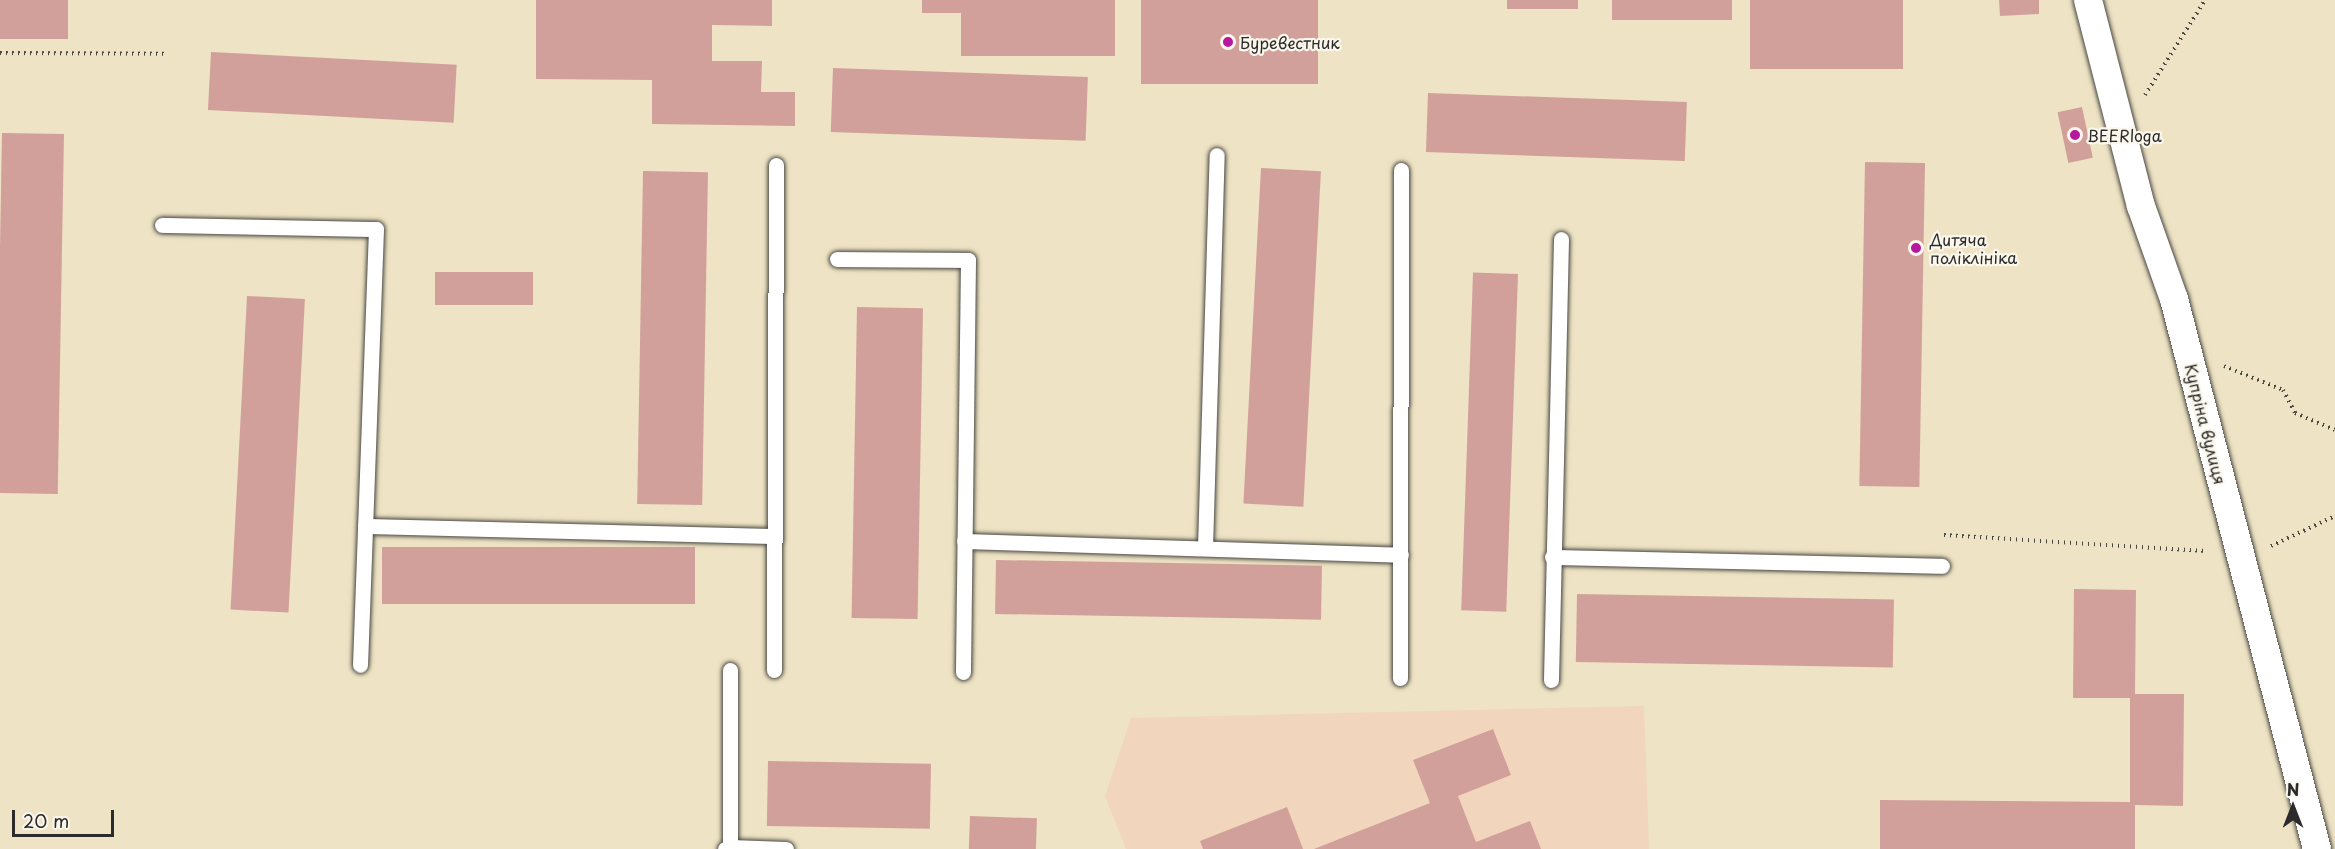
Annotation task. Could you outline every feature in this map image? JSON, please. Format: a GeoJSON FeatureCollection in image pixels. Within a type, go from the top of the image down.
{"type":"FeatureCollection","features":[{"type":"Feature","properties":{"kind":"street","name":"Купріна вулиця"},"geometry":{"type":"LineString","coordinates":[[2088,0],[2122,131],[2187,351],[2314,848]]}},
{"type":"Feature","properties":{"kind":"lane"},"geometry":{"type":"LineString","coordinates":[[1205,548],[1217,155]]}},
{"type":"Feature","properties":{"kind":"lane"},"geometry":{"type":"LineString","coordinates":[[774,670],[776,165]]}},
{"type":"Feature","properties":{"kind":"lane"},"geometry":{"type":"LineString","coordinates":[[1400,678],[1401,170]]}},
{"type":"Feature","properties":{"kind":"lane"},"geometry":{"type":"LineString","coordinates":[[162,225],[376,229],[360,664]]}},
{"type":"Feature","properties":{"kind":"lane"},"geometry":{"type":"LineString","coordinates":[[1551,680],[1561,239]]}},
{"type":"Feature","properties":{"kind":"lane"},"geometry":{"type":"LineString","coordinates":[[837,259],[968,260],[963,672]]}},
{"type":"Feature","properties":{"kind":"lane"},"geometry":{"type":"LineString","coordinates":[[365,526],[774,536]]}},
{"type":"Feature","properties":{"kind":"lane"},"geometry":{"type":"LineString","coordinates":[[964,541],[1401,555]]}},
{"type":"Feature","properties":{"kind":"lane"},"geometry":{"type":"LineString","coordinates":[[1552,557],[1942,566]]}},
{"type":"Feature","properties":{"kind":"lane"},"geometry":{"type":"LineString","coordinates":[[730,670],[728,848],[786,849]]}},
{"type":"Feature","properties":{"kind":"path"},"geometry":{"type":"LineString","coordinates":[[2122,131],[2205,0]]}},
{"type":"Feature","properties":{"kind":"path"},"geometry":{"type":"LineString","coordinates":[[0,52],[164,54]]}},
{"type":"Feature","properties":{"kind":"path"},"geometry":{"type":"LineString","coordinates":[[2187,351],[2283,390],[2295,413],[2335,430]]}},
{"type":"Feature","properties":{"kind":"path"},"geometry":{"type":"LineString","coordinates":[[1944,535],[2240,557],[2335,516]]}},
{"type":"Feature","properties":{"kind":"shaded area"},"geometry":{"type":"Polygon","coordinates":[[[1644,706],[1649,849],[1126,849],[1105,796],[1131,718],[1644,706]]]}},
{"type":"Feature","properties":{"kind":"building"},"geometry":{"type":"Polygon","coordinates":[[[0,0],[68,0],[68,39],[0,39],[0,0]]]}},
{"type":"Feature","properties":{"kind":"building"},"geometry":{"type":"Polygon","coordinates":[[[536,0],[772,0],[772,26],[712,25],[712,61],[762,61],[761,92],[795,92],[795,126],[652,124],[652,80],[536,79],[536,0]]]}},
{"type":"Feature","properties":{"kind":"building"},"geometry":{"type":"Polygon","coordinates":[[[922,0],[1115,0],[1115,56],[961,56],[961,13],[922,13],[922,0]]]}},
{"type":"Feature","properties":{"kind":"building","name":"Буревестник"},"geometry":{"type":"Polygon","coordinates":[[[1141,0],[1318,0],[1318,84],[1141,84],[1141,0]]]}},
{"type":"Feature","properties":{"kind":"building"},"geometry":{"type":"Polygon","coordinates":[[[1507,0],[1578,0],[1578,9],[1507,9],[1507,0]]]}},
{"type":"Feature","properties":{"kind":"building"},"geometry":{"type":"Polygon","coordinates":[[[1612,0],[1732,0],[1732,20],[1612,20],[1612,0]]]}},
{"type":"Feature","properties":{"kind":"building"},"geometry":{"type":"Polygon","coordinates":[[[1750,0],[1903,0],[1903,69],[1750,69],[1750,0]]]}},
{"type":"Feature","properties":{"kind":"building"},"geometry":{"type":"Polygon","coordinates":[[[1999,0],[2039,0],[2039,14],[2000,16],[1999,0]]]}},
{"type":"Feature","properties":{"kind":"building"},"geometry":{"type":"Polygon","coordinates":[[[211,52],[457,65],[454,123],[208,110],[211,52]]]}},
{"type":"Feature","properties":{"kind":"building"},"geometry":{"type":"Polygon","coordinates":[[[833,68],[1088,77],[1086,141],[831,132],[833,68]]]}},
{"type":"Feature","properties":{"kind":"building"},"geometry":{"type":"Polygon","coordinates":[[[1428,93],[1687,102],[1685,161],[1426,152],[1428,93]]]}},
{"type":"Feature","properties":{"kind":"building","name":"BEERloga"},"geometry":{"type":"Polygon","coordinates":[[[2082,107],[2093,158],[2068,163],[2058,112],[2082,107]]]}},
{"type":"Feature","properties":{"kind":"building"},"geometry":{"type":"Polygon","coordinates":[[[2,133],[64,134],[58,494],[0,493],[2,133]]]}},
{"type":"Feature","properties":{"kind":"building"},"geometry":{"type":"Polygon","coordinates":[[[1865,162],[1925,163],[1919,487],[1859,486],[1865,162]]]}},
{"type":"Feature","properties":{"kind":"building"},"geometry":{"type":"Polygon","coordinates":[[[1261,168],[1321,171],[1303,507],[1243,504],[1261,168]]]}},
{"type":"Feature","properties":{"kind":"building"},"geometry":{"type":"Polygon","coordinates":[[[643,171],[708,172],[702,505],[637,504],[643,171]]]}},
{"type":"Feature","properties":{"kind":"building"},"geometry":{"type":"Polygon","coordinates":[[[435,272],[533,272],[533,305],[435,305],[435,272]]]}},
{"type":"Feature","properties":{"kind":"building"},"geometry":{"type":"Polygon","coordinates":[[[1473,272],[1518,274],[1506,612],[1461,610],[1473,272]]]}},
{"type":"Feature","properties":{"kind":"building"},"geometry":{"type":"Polygon","coordinates":[[[247,296],[305,299],[288,613],[231,610],[247,296]]]}},
{"type":"Feature","properties":{"kind":"building"},"geometry":{"type":"Polygon","coordinates":[[[857,307],[923,308],[918,619],[852,618],[857,307]]]}},
{"type":"Feature","properties":{"kind":"building"},"geometry":{"type":"Polygon","coordinates":[[[382,547],[695,547],[695,604],[382,604],[382,547]]]}},
{"type":"Feature","properties":{"kind":"building"},"geometry":{"type":"Polygon","coordinates":[[[996,560],[1322,566],[1321,620],[995,614],[996,560]]]}},
{"type":"Feature","properties":{"kind":"building"},"geometry":{"type":"Polygon","coordinates":[[[2074,589],[2136,590],[2135,694],[2184,694],[2183,806],[2135,805],[2135,849],[1880,849],[1880,800],[2130,802],[2130,698],[2073,698],[2074,589]]]}},
{"type":"Feature","properties":{"kind":"building"},"geometry":{"type":"Polygon","coordinates":[[[1577,594],[1894,600],[1893,668],[1576,662],[1577,594]]]}},
{"type":"Feature","properties":{"kind":"building"},"geometry":{"type":"Polygon","coordinates":[[[1493,729],[1511,775],[1458,796],[1476,842],[1530,821],[1541,849],[1314,849],[1430,803],[1413,760],[1493,729]]]}},
{"type":"Feature","properties":{"kind":"building"},"geometry":{"type":"Polygon","coordinates":[[[768,761],[931,764],[930,829],[767,826],[768,761]]]}},
{"type":"Feature","properties":{"kind":"building"},"geometry":{"type":"Polygon","coordinates":[[[1287,807],[1303,849],[1203,849],[1200,841],[1287,807]]]}},
{"type":"Feature","properties":{"kind":"building"},"geometry":{"type":"Polygon","coordinates":[[[970,816],[1037,818],[1036,849],[969,849],[970,816]]]}},
{"type":"Feature","properties":{"kind":"place","name":"Буревестник"},"geometry":{"type":"Point","coordinates":[1228,42]}},
{"type":"Feature","properties":{"kind":"place","name":"BEERloga"},"geometry":{"type":"Point","coordinates":[2075,135]}},
{"type":"Feature","properties":{"kind":"place","name":"Дитяча поліклініка"},"geometry":{"type":"Point","coordinates":[1916,248]}}]}
